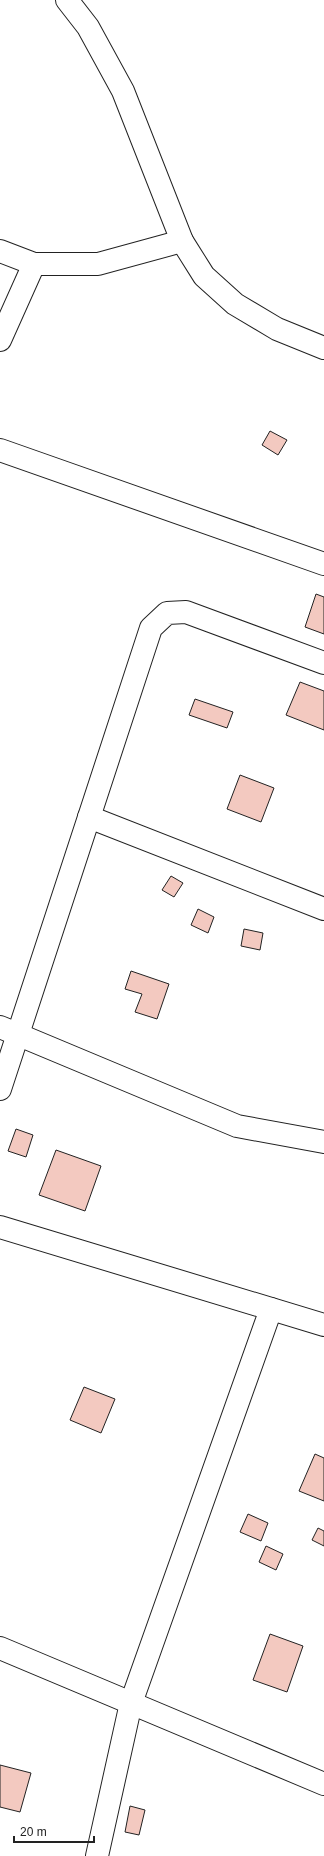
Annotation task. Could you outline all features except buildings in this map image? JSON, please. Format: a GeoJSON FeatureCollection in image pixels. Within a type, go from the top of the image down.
{"type":"FeatureCollection","features":[{"type":"Feature","properties":{"kind":"street"},"geometry":{"type":"LineString","coordinates":[[67,0],[88,27],[123,91],[182,241],[204,276],[235,304],[276,329],[324,348]]}},
{"type":"Feature","properties":{"kind":"street"},"geometry":{"type":"LineString","coordinates":[[0,251],[34,264],[98,264],[182,241]]}},
{"type":"Feature","properties":{"kind":"street"},"geometry":{"type":"LineString","coordinates":[[0,340],[34,264]]}},
{"type":"Feature","properties":{"kind":"street"},"geometry":{"type":"LineString","coordinates":[[0,450],[324,564]]}},
{"type":"Feature","properties":{"kind":"street"},"geometry":{"type":"LineString","coordinates":[[0,1090],[9,1031],[89,817],[151,628],[166,613],[186,612],[324,663]]}},
{"type":"Feature","properties":{"kind":"street"},"geometry":{"type":"LineString","coordinates":[[89,817],[324,910]]}},
{"type":"Feature","properties":{"kind":"street"},"geometry":{"type":"LineString","coordinates":[[9,1031],[237,1126],[324,1142]]}},
{"type":"Feature","properties":{"kind":"street"},"geometry":{"type":"LineString","coordinates":[[0,1227],[324,1325]]}},
{"type":"Feature","properties":{"kind":"street"},"geometry":{"type":"LineString","coordinates":[[97,1856],[131,1703],[271,1309]]}},
{"type":"Feature","properties":{"kind":"street"},"geometry":{"type":"LineString","coordinates":[[0,1648],[324,1784]]}}]}
